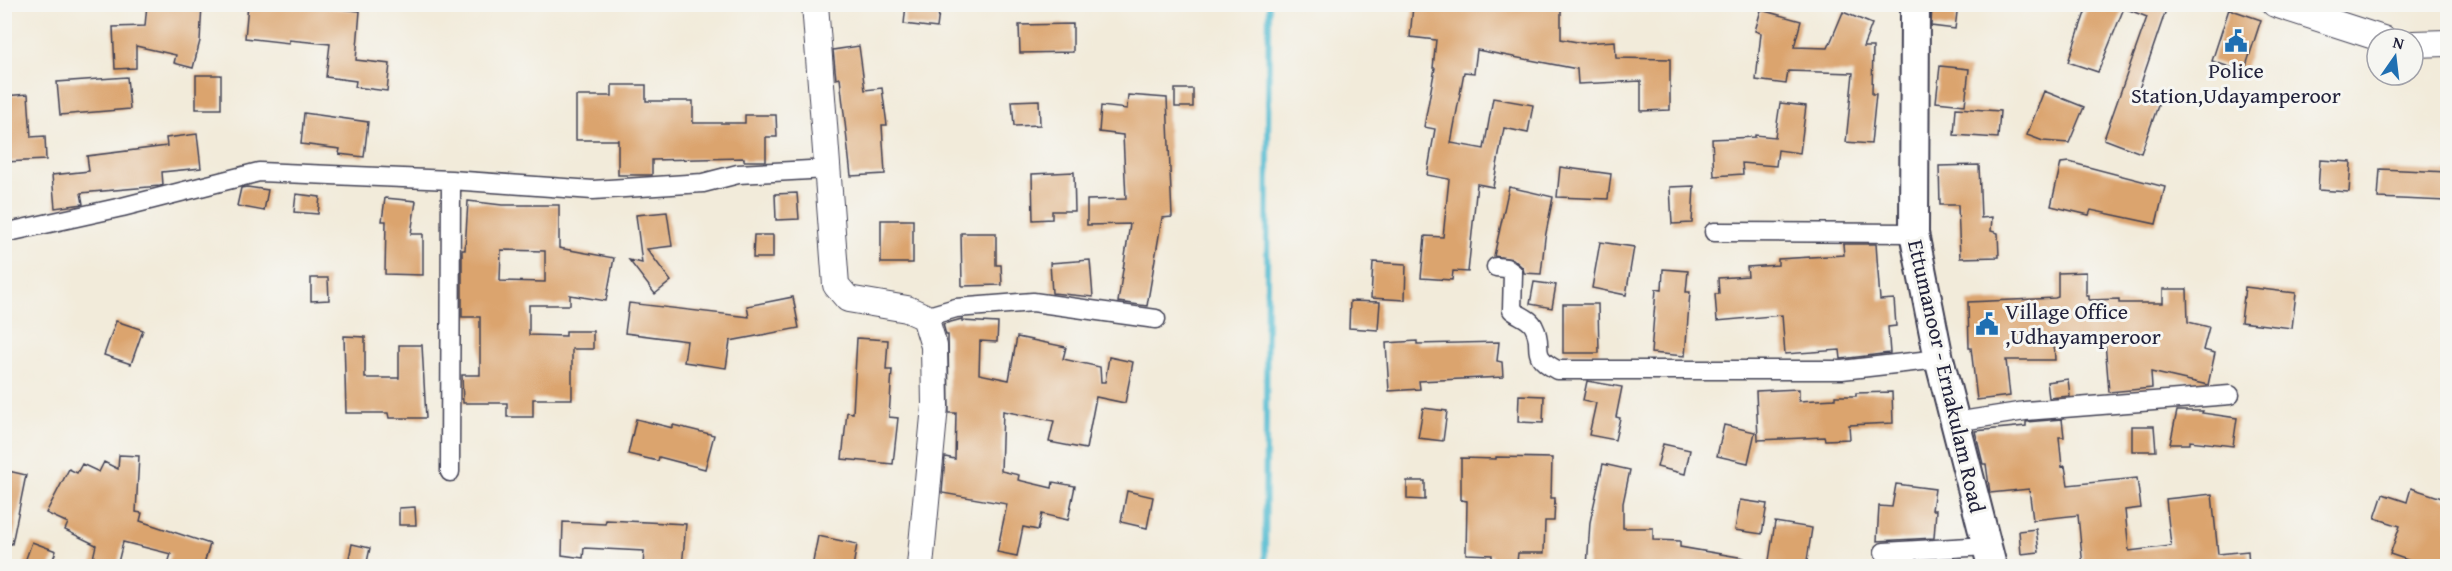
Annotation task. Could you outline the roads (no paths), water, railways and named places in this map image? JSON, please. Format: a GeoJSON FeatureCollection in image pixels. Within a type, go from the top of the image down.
{"type":"FeatureCollection","features":[{"type":"Feature","properties":{"kind":"main road"},"geometry":{"type":"LineString","coordinates":[[815,4],[836,285],[848,299],[907,309],[925,317],[934,346],[935,406],[920,567]]}},
{"type":"Feature","properties":{"kind":"main road","name":"Ettumanoor - Ernakulam Road"},"geometry":{"type":"LineString","coordinates":[[1915,4],[1914,234],[1939,359],[1989,556]]}},
{"type":"Feature","properties":{"kind":"main road"},"geometry":{"type":"LineString","coordinates":[[2274,4],[2365,33]]}},
{"type":"Feature","properties":{"kind":"main road"},"geometry":{"type":"LineString","coordinates":[[2425,44],[2448,43]]}},
{"type":"Feature","properties":{"kind":"street"},"geometry":{"type":"LineString","coordinates":[[4,233],[122,207],[259,172],[451,180],[593,190],[703,183],[738,174],[828,169]]}},
{"type":"Feature","properties":{"kind":"street"},"geometry":{"type":"LineString","coordinates":[[450,472],[451,180]]}},
{"type":"Feature","properties":{"kind":"street"},"geometry":{"type":"LineString","coordinates":[[1714,232],[1914,234]]}},
{"type":"Feature","properties":{"kind":"street"},"geometry":{"type":"LineString","coordinates":[[1496,267],[1506,268],[1513,273],[1512,310],[1530,321],[1536,329],[1538,356],[1557,370],[1842,370],[1939,359]]}},
{"type":"Feature","properties":{"kind":"street"},"geometry":{"type":"LineString","coordinates":[[925,317],[956,308],[1033,302],[1156,319]]}},
{"type":"Feature","properties":{"kind":"street"},"geometry":{"type":"LineString","coordinates":[[1955,422],[2025,411],[2230,396]]}},
{"type":"Feature","properties":{"kind":"street"},"geometry":{"type":"LineString","coordinates":[[1884,552],[1989,556]]}},
{"type":"Feature","properties":{"kind":"waterway"},"geometry":{"type":"LineString","coordinates":[[1265,566],[1269,4]]}},
{"type":"Feature","properties":{"kind":"place","name":"Police Station,Udayamperoor"},"geometry":{"type":"Point","coordinates":[2236,41]}},
{"type":"Feature","properties":{"kind":"place","name":"Village Office ,Udhayamperoor"},"geometry":{"type":"Point","coordinates":[1987,324]}}]}
